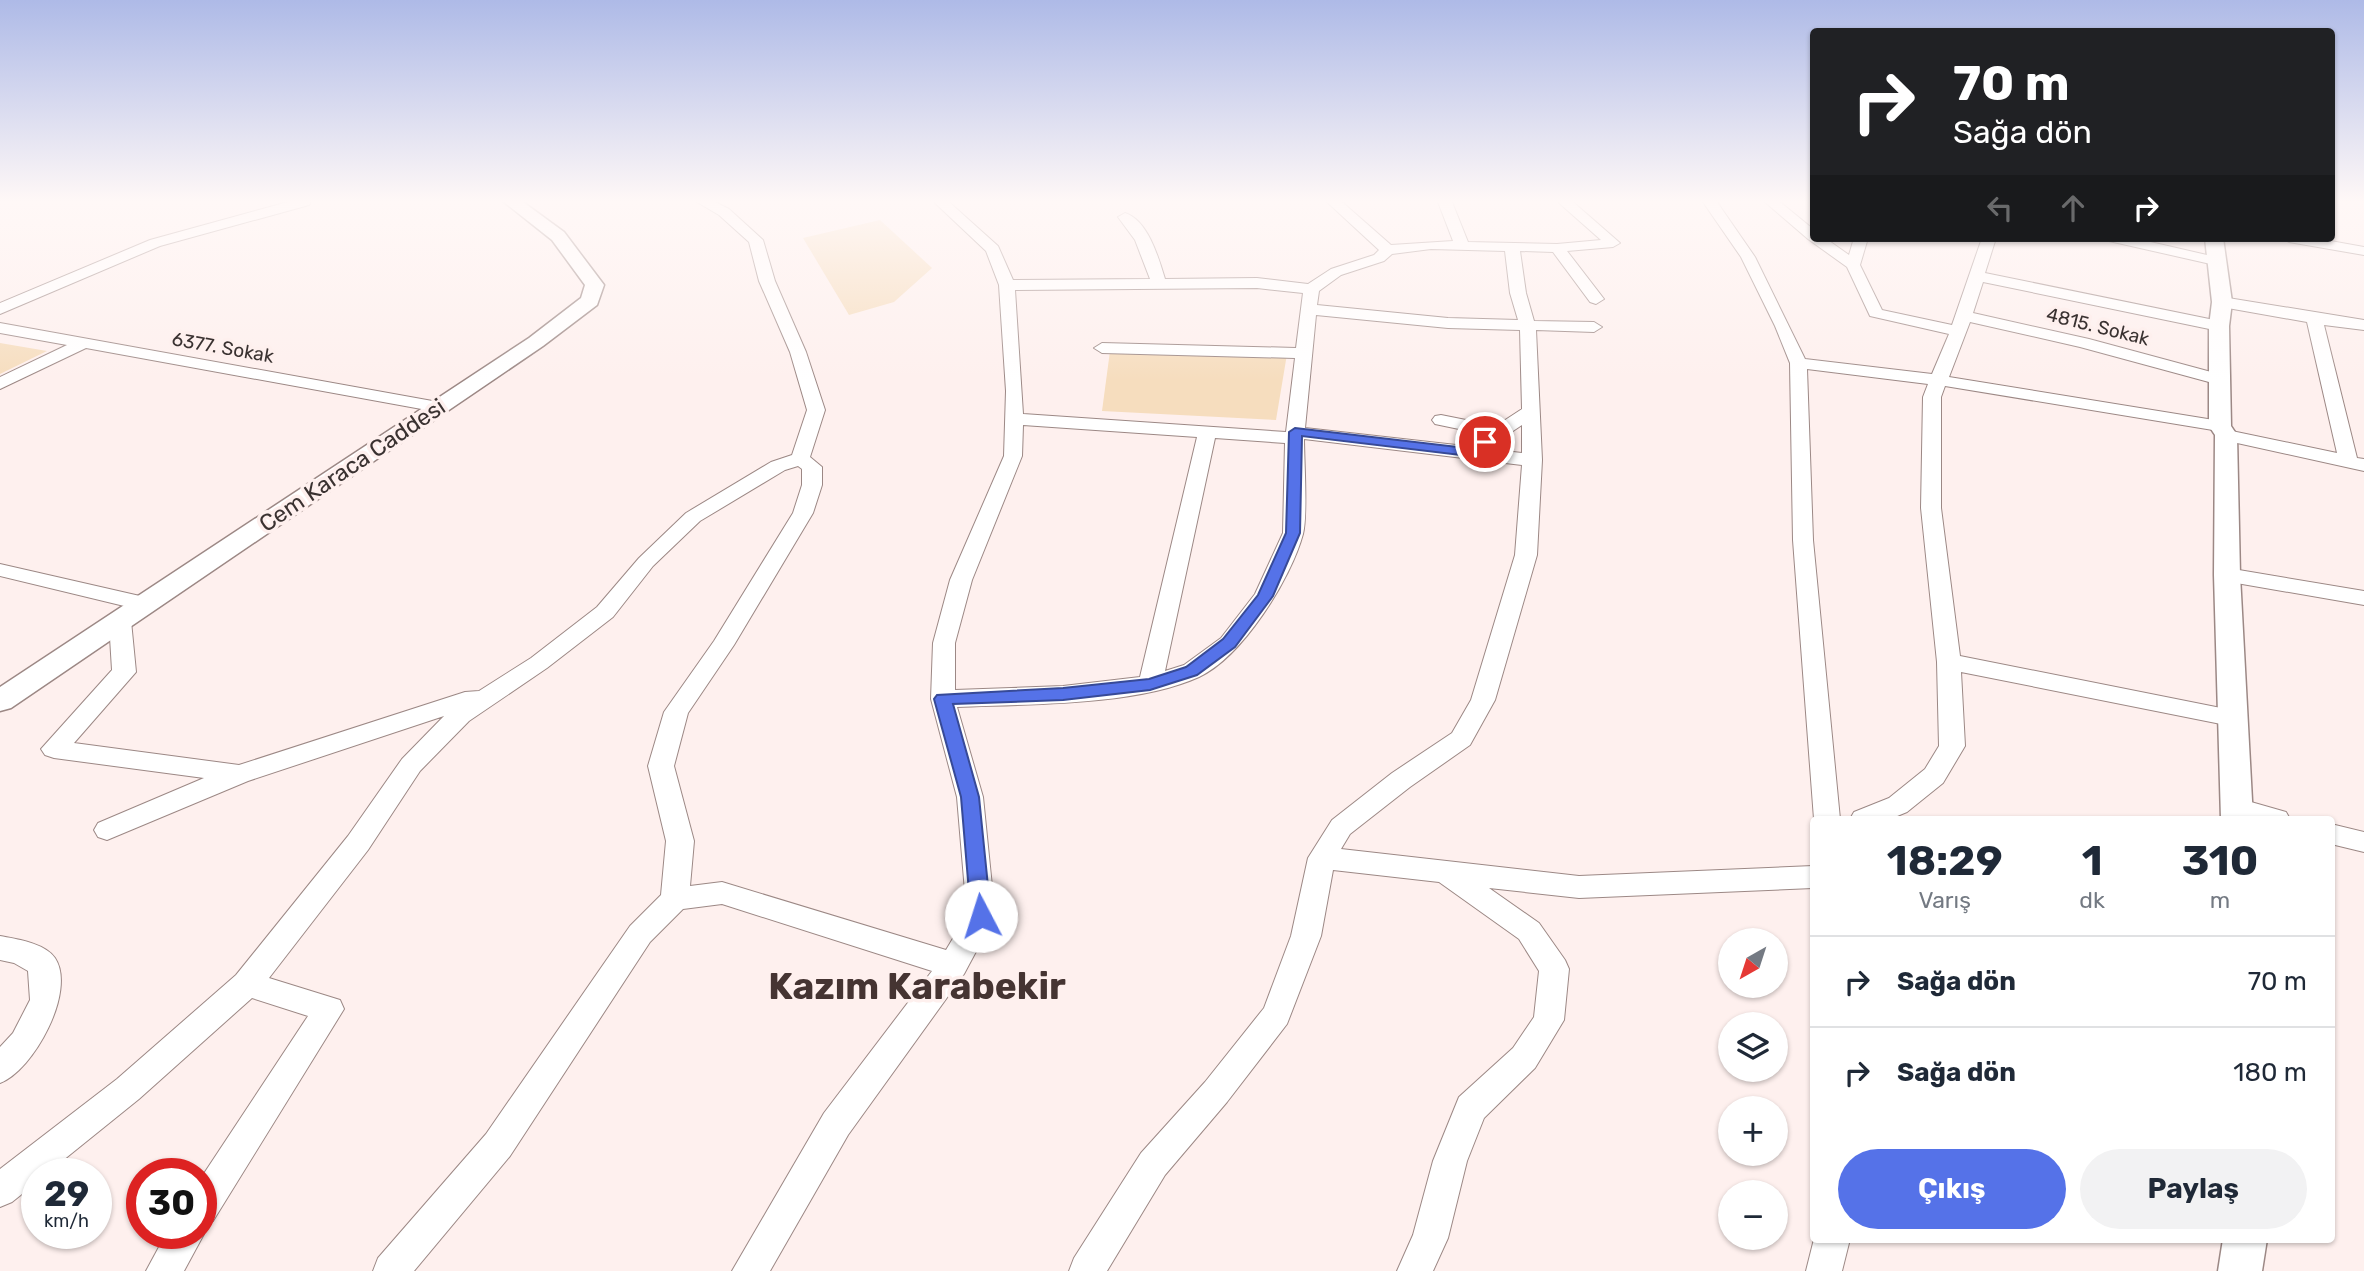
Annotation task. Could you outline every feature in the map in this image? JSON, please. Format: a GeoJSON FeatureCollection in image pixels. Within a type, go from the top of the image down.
{"type":"FeatureCollection","features":[{"type":"Feature","properties":{"kind":"street"},"geometry":{"type":"LineString","coordinates":[[0,309],[112,261]]}},
{"type":"Feature","properties":{"kind":"street","name":"Cem Karaca Caddesi"},"geometry":{"type":"LineString","coordinates":[[0,701],[536,342],[590,301],[595,285],[577,261]]}},
{"type":"Feature","properties":{"kind":"street"},"geometry":{"type":"LineString","coordinates":[[762,261],[767,281],[798,352],[816,410],[800,459]]}},
{"type":"Feature","properties":{"kind":"street"},"geometry":{"type":"LineString","coordinates":[[750,1271],[836,1124],[953,965],[981,916],[970,797],[943,699],[944,643],[961,580],[1013,456],[1015,391],[1007,285],[998,261]]}},
{"type":"Feature","properties":{"kind":"street"},"geometry":{"type":"LineString","coordinates":[[1152,261],[1159,283]]}},
{"type":"Feature","properties":{"kind":"street"},"geometry":{"type":"LineString","coordinates":[[943,699],[1063,694],[1150,684],[1192,671],[1229,643],[1265,596],[1293,533],[1295,435],[1309,299],[1336,272],[1369,261]]}},
{"type":"Feature","properties":{"kind":"street"},"geometry":{"type":"LineString","coordinates":[[1087,1271],[1153,1164],[1216,1092],[1276,1015],[1306,936],[1322,858],[1340,827],[1401,780],[1461,739],[1483,700],[1526,555],[1532,460],[1528,326],[1518,293],[1514,261]]}},
{"type":"Feature","properties":{"kind":"street"},"geometry":{"type":"LineString","coordinates":[[1567,261],[1596,299]]}},
{"type":"Feature","properties":{"kind":"street"},"geometry":{"type":"LineString","coordinates":[[1750,261],[1798,363],[1803,540],[1827,816]]}},
{"type":"Feature","properties":{"kind":"street"},"geometry":{"type":"LineString","coordinates":[[1848,261],[1853,265],[1854,261]]}},
{"type":"Feature","properties":{"kind":"street"},"geometry":{"type":"LineString","coordinates":[[1870,816],[1898,805],[1934,776],[1952,746],[1949,662],[1931,508],[1932,397],[1961,323],[1981,261]]}},
{"type":"Feature","properties":{"kind":"street"},"geometry":{"type":"LineString","coordinates":[[2216,261],[2221,314],[2220,380],[2231,718],[2237,814]]}},
{"type":"Feature","properties":{"kind":"street","name":"4815. Sokak"},"geometry":{"type":"LineString","coordinates":[[1853,265],[1875,313],[1961,323],[2083,343],[2220,380]]}},
{"type":"Feature","properties":{"kind":"street"},"geometry":{"type":"LineString","coordinates":[[1976,276],[2221,314],[2314,319],[2364,325]]}},
{"type":"Feature","properties":{"kind":"street"},"geometry":{"type":"LineString","coordinates":[[1007,285],[1257,284],[1309,299],[1448,323],[1594,327]]}},
{"type":"Feature","properties":{"kind":"street"},"geometry":{"type":"LineString","coordinates":[[2314,319],[2356,463]]}},
{"type":"Feature","properties":{"kind":"street","name":"6377. Sokak"},"geometry":{"type":"LineString","coordinates":[[0,328],[438,407]]}},
{"type":"Feature","properties":{"kind":"street"},"geometry":{"type":"LineString","coordinates":[[0,384],[84,343]]}},
{"type":"Feature","properties":{"kind":"street"},"geometry":{"type":"LineString","coordinates":[[1102,348],[1304,353]]}},
{"type":"Feature","properties":{"kind":"street"},"geometry":{"type":"LineString","coordinates":[[1798,363],[1938,380],[2223,430],[2356,463]]}},
{"type":"Feature","properties":{"kind":"street"},"geometry":{"type":"LineString","coordinates":[[1469,452],[1531,411]]}},
{"type":"Feature","properties":{"kind":"street"},"geometry":{"type":"LineString","coordinates":[[1014,419],[1295,435],[1532,460]]}},
{"type":"Feature","properties":{"kind":"street"},"geometry":{"type":"LineString","coordinates":[[1441,420],[1500,432]]}},
{"type":"Feature","properties":{"kind":"street"},"geometry":{"type":"LineString","coordinates":[[1150,684],[1207,432]]}},
{"type":"Feature","properties":{"kind":"street"},"geometry":{"type":"LineString","coordinates":[[0,1190],[128,1089],[247,984],[358,842],[411,765],[460,715],[539,663],[605,612],[646,562],[693,517],[778,466],[800,459]]}},
{"type":"Feature","properties":{"kind":"street"},"geometry":{"type":"LineString","coordinates":[[675,899],[680,841],[662,766],[676,712],[723,645],[803,513],[812,485],[812,467],[800,459]]}},
{"type":"Feature","properties":{"kind":"street"},"geometry":{"type":"LineString","coordinates":[[0,570],[145,604]]}},
{"type":"Feature","properties":{"kind":"street"},"geometry":{"type":"LineString","coordinates":[[2227,575],[2364,598]]}},
{"type":"Feature","properties":{"kind":"street"},"geometry":{"type":"LineString","coordinates":[[120,621],[124,672],[54,749],[239,774]]}},
{"type":"Feature","properties":{"kind":"street"},"geometry":{"type":"LineString","coordinates":[[1949,662],[2231,718]]}},
{"type":"Feature","properties":{"kind":"street"},"geometry":{"type":"LineString","coordinates":[[107,830],[239,774],[500,689]]}},
{"type":"Feature","properties":{"kind":"street"},"geometry":{"type":"LineString","coordinates":[[2335,835],[2364,842]]}},
{"type":"Feature","properties":{"kind":"street"},"geometry":{"type":"LineString","coordinates":[[1322,858],[1579,887],[1810,877]]}},
{"type":"Feature","properties":{"kind":"street"},"geometry":{"type":"LineString","coordinates":[[1415,1271],[1430,1238],[1450,1161],[1471,1108],[1524,1058],[1549,1020],[1554,969],[1529,931],[1446,872]]}},
{"type":"Feature","properties":{"kind":"street"},"geometry":{"type":"LineString","coordinates":[[391,1271],[498,1145],[640,934],[675,899],[722,893],[953,965]]}},
{"type":"Feature","properties":{"kind":"street"},"geometry":{"type":"LineString","coordinates":[[0,948],[20,952],[43,964],[45,1001],[24,1043],[0,1069]]}},
{"type":"Feature","properties":{"kind":"street"},"geometry":{"type":"LineString","coordinates":[[217,1184],[329,1009],[247,984]]}},
{"type":"Feature","properties":{"kind":"street"},"geometry":{"type":"LineString","coordinates":[[1824,1271],[1831,1243]]}},
{"type":"Feature","properties":{"kind":"street"},"geometry":{"type":"LineString","coordinates":[[2240,1271],[2244,1243]]}},
{"type":"Feature","properties":{"kind":"street"},"geometry":{"type":"LineString","coordinates":[[164,1271],[177,1249]]}},
{"type":"Feature","properties":{"kind":"shaded area"},"geometry":{"type":"Polygon","coordinates":[[[817,261],[925,261],[932,268],[894,302],[849,315],[817,261]]]}},
{"type":"Feature","properties":{"kind":"shaded area"},"geometry":{"type":"Polygon","coordinates":[[[0,343],[47,351],[0,374],[0,343]]]}},
{"type":"Feature","properties":{"kind":"shaded area"},"geometry":{"type":"Polygon","coordinates":[[[1110,351],[1287,354],[1276,420],[1102,411],[1110,351]]]}},
{"type":"Feature","properties":{"kind":"district","name":"Kazım Karabekir"},"geometry":{"type":"Point","coordinates":[917,986]}},
{"type":"Feature","properties":{"kind":"route"},"geometry":{"type":"LineString","coordinates":[[981,916],[970,797],[943,699],[1063,694],[1150,684],[1192,671],[1229,643],[1265,596],[1293,533],[1295,432],[1469,452],[1485,442]]}}]}
